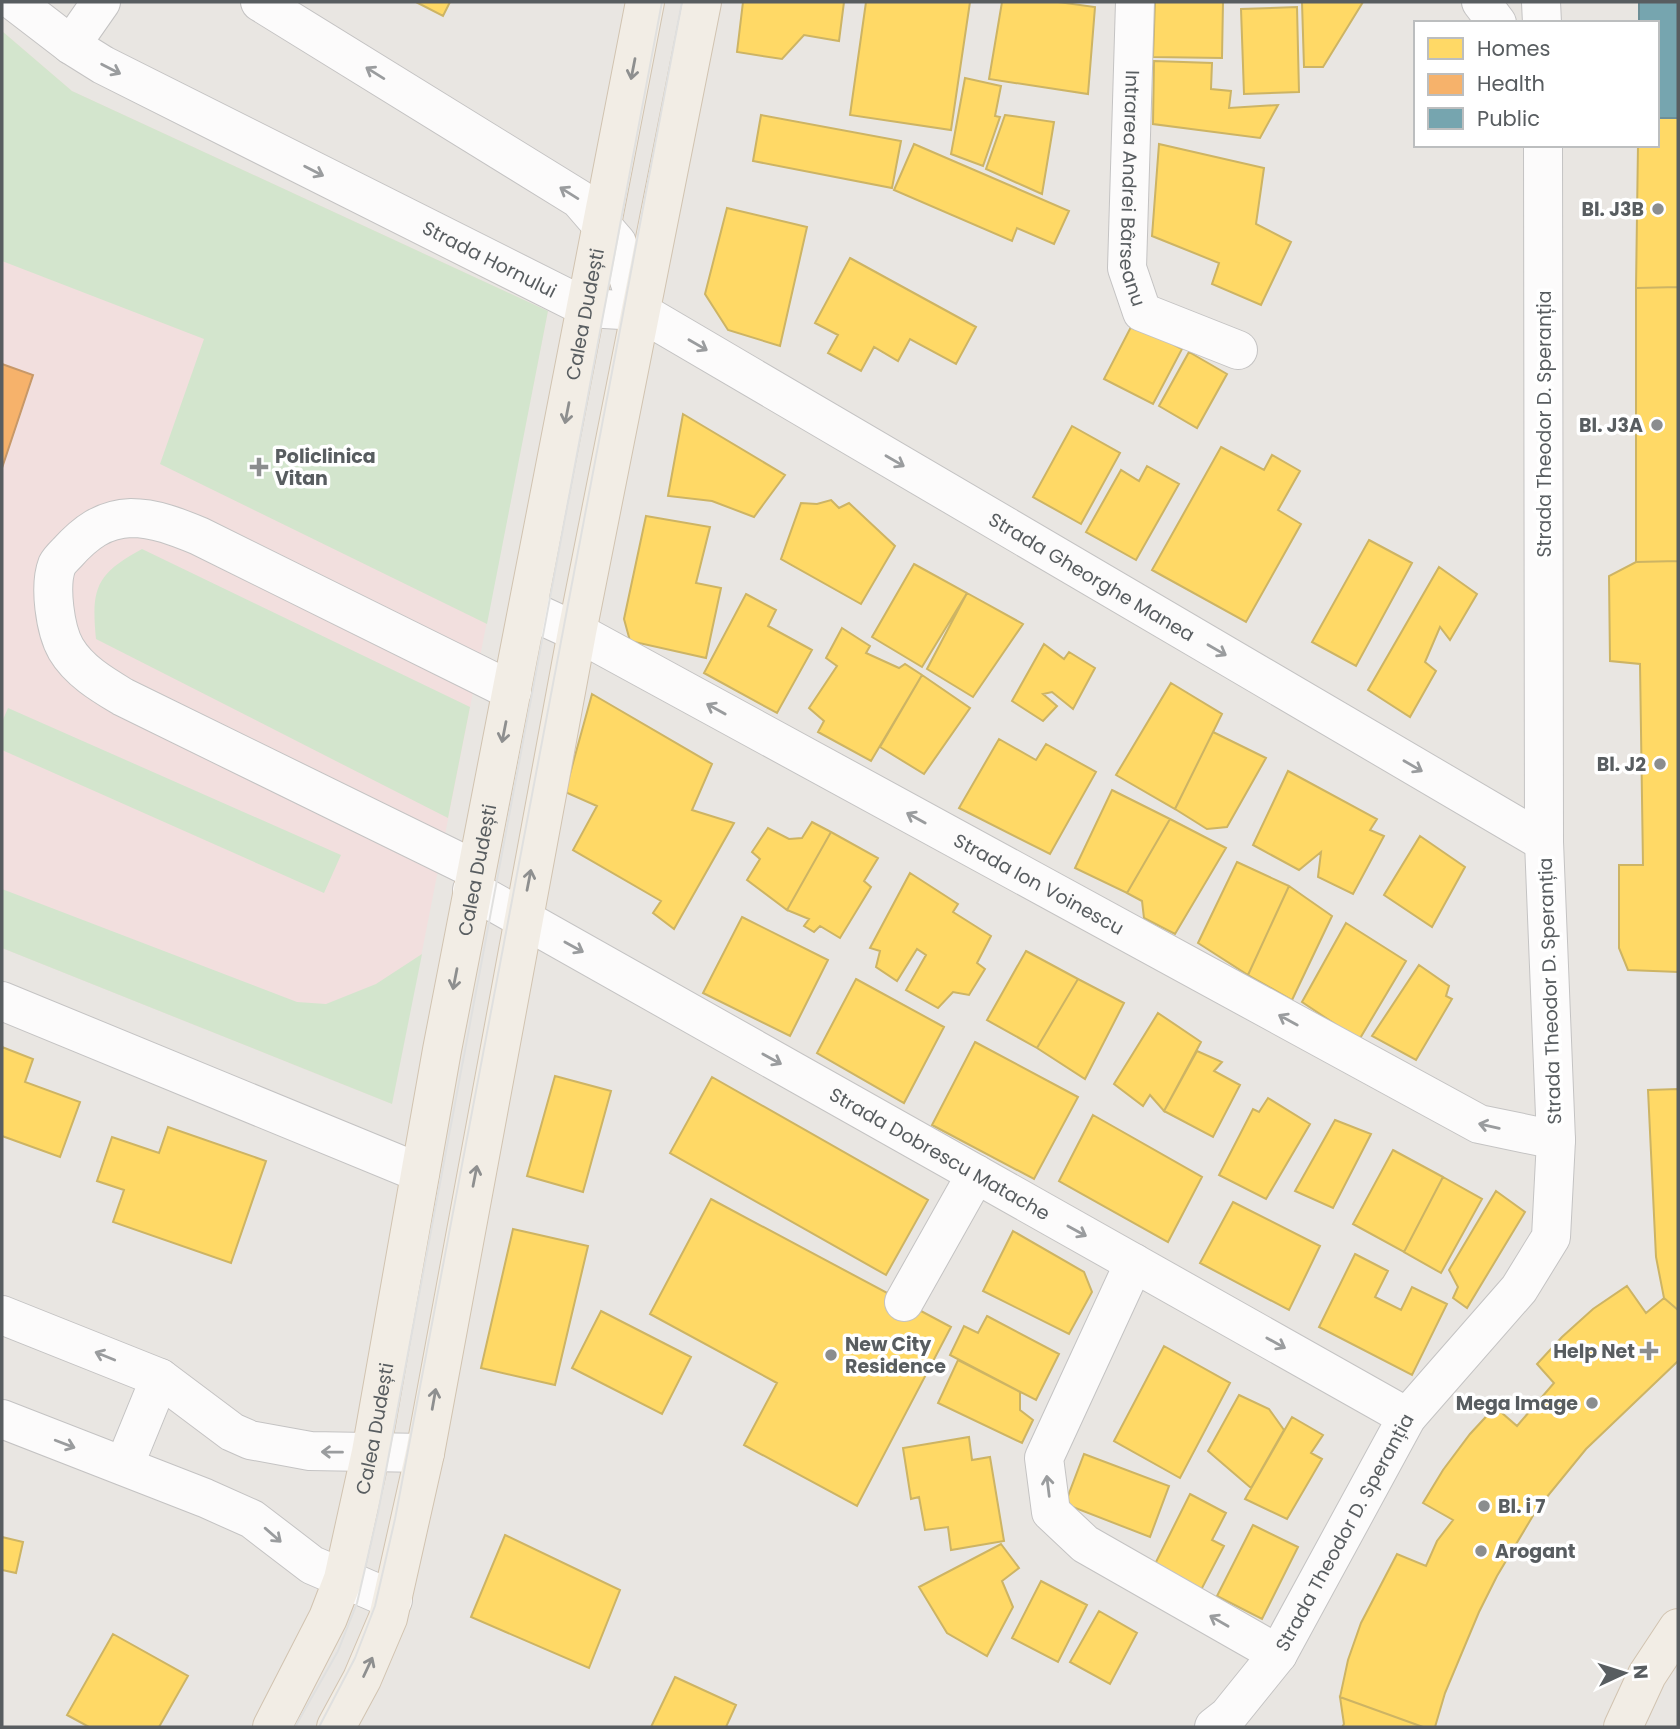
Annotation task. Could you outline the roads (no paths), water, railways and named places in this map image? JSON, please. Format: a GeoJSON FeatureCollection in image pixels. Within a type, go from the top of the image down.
{"type":"FeatureCollection","features":[{"type":"Feature","properties":{"kind":"main road","name":"Calea Dudești"},"geometry":{"type":"LineString","coordinates":[[272,1727],[328,1618],[344,1579],[371,1452],[474,880],[645,2]]}},
{"type":"Feature","properties":{"kind":"main road"},"geometry":{"type":"LineString","coordinates":[[336,1727],[374,1654],[394,1600],[425,1453],[577,632],[702,2]]}},
{"type":"Feature","properties":{"kind":"main road"},"geometry":{"type":"LineString","coordinates":[[1624,1724],[1647,1675],[1678,1628]]}},
{"type":"Feature","properties":{"kind":"street","name":"Strada Hornului"},"geometry":{"type":"LineString","coordinates":[[15,2],[71,45],[103,65],[587,308],[639,311]]}},
{"type":"Feature","properties":{"kind":"street"},"geometry":{"type":"LineString","coordinates":[[71,45],[101,2]]}},
{"type":"Feature","properties":{"kind":"street"},"geometry":{"type":"LineString","coordinates":[[260,2],[579,199],[617,243],[639,311]]}},
{"type":"Feature","properties":{"kind":"street","name":"Intrarea Andrei Bârseanu"},"geometry":{"type":"LineString","coordinates":[[1135,2],[1127,268],[1142,312],[1238,349]]}},
{"type":"Feature","properties":{"kind":"street"},"geometry":{"type":"LineString","coordinates":[[1481,2],[1495,21]]}},
{"type":"Feature","properties":{"kind":"street"},"geometry":{"type":"LineString","coordinates":[[1541,2],[1542,21]]}},
{"type":"Feature","properties":{"kind":"street","name":"Strada Theodor D. Speranția"},"geometry":{"type":"LineString","coordinates":[[1214,1727],[1228,1716],[1278,1654],[1407,1417],[1519,1289],[1551,1237],[1556,1140],[1544,842],[1543,147]]}},
{"type":"Feature","properties":{"kind":"street","name":"Strada Gheorghe Manea"},"geometry":{"type":"LineString","coordinates":[[639,311],[1544,842]]}},
{"type":"Feature","properties":{"kind":"street","name":"Strada Dobrescu Matache"},"geometry":{"type":"LineString","coordinates":[[512,691],[199,536],[153,520],[131,518],[112,521],[88,531],[57,564],[53,594],[58,626],[66,649],[81,668],[123,698],[474,880],[522,918],[1407,1417]]}},
{"type":"Feature","properties":{"kind":"street","name":"Strada Ion Voinescu"},"geometry":{"type":"LineString","coordinates":[[528,610],[577,632],[1479,1125],[1556,1140]]}},
{"type":"Feature","properties":{"kind":"street"},"geometry":{"type":"LineString","coordinates":[[2,1000],[420,1173]]}},
{"type":"Feature","properties":{"kind":"street"},"geometry":{"type":"LineString","coordinates":[[904,1302],[976,1174]]}},
{"type":"Feature","properties":{"kind":"street"},"geometry":{"type":"LineString","coordinates":[[1134,1263],[1044,1458],[1051,1512],[1085,1544],[1278,1654]]}},
{"type":"Feature","properties":{"kind":"street"},"geometry":{"type":"LineString","coordinates":[[2,1315],[160,1378],[232,1432],[250,1440],[310,1451],[425,1453]]}},
{"type":"Feature","properties":{"kind":"street"},"geometry":{"type":"LineString","coordinates":[[124,1466],[160,1378]]}},
{"type":"Feature","properties":{"kind":"street"},"geometry":{"type":"LineString","coordinates":[[2,1419],[252,1519],[312,1565],[394,1600]]}},
{"type":"Feature","properties":{"kind":"tram line"},"geometry":{"type":"LineString","coordinates":[[295,1727],[338,1651],[357,1603],[378,1513],[662,2]]}},
{"type":"Feature","properties":{"kind":"tram line"},"geometry":{"type":"LineString","coordinates":[[319,1727],[355,1658],[375,1606],[395,1519],[682,2]]}},
{"type":"Feature","properties":{"kind":"place","name":"Bl. J3B"},"geometry":{"type":"Point","coordinates":[1658,209]}},
{"type":"Feature","properties":{"kind":"place","name":"Bl. J3A"},"geometry":{"type":"Point","coordinates":[1657,425]}},
{"type":"Feature","properties":{"kind":"place","name":"Policlinica Vitan"},"geometry":{"type":"Point","coordinates":[259,467]}},
{"type":"Feature","properties":{"kind":"place","name":"Bl. J2"},"geometry":{"type":"Point","coordinates":[1660,764]}},
{"type":"Feature","properties":{"kind":"place","name":"Help Net"},"geometry":{"type":"Point","coordinates":[1649,1351]}},
{"type":"Feature","properties":{"kind":"place","name":"New City Residence"},"geometry":{"type":"Point","coordinates":[831,1355]}},
{"type":"Feature","properties":{"kind":"place","name":"Mega Image"},"geometry":{"type":"Point","coordinates":[1592,1403]}},
{"type":"Feature","properties":{"kind":"place","name":"Bl. i 7"},"geometry":{"type":"Point","coordinates":[1484,1506]}},
{"type":"Feature","properties":{"kind":"place","name":"Arogant"},"geometry":{"type":"Point","coordinates":[1481,1551]}}]}
